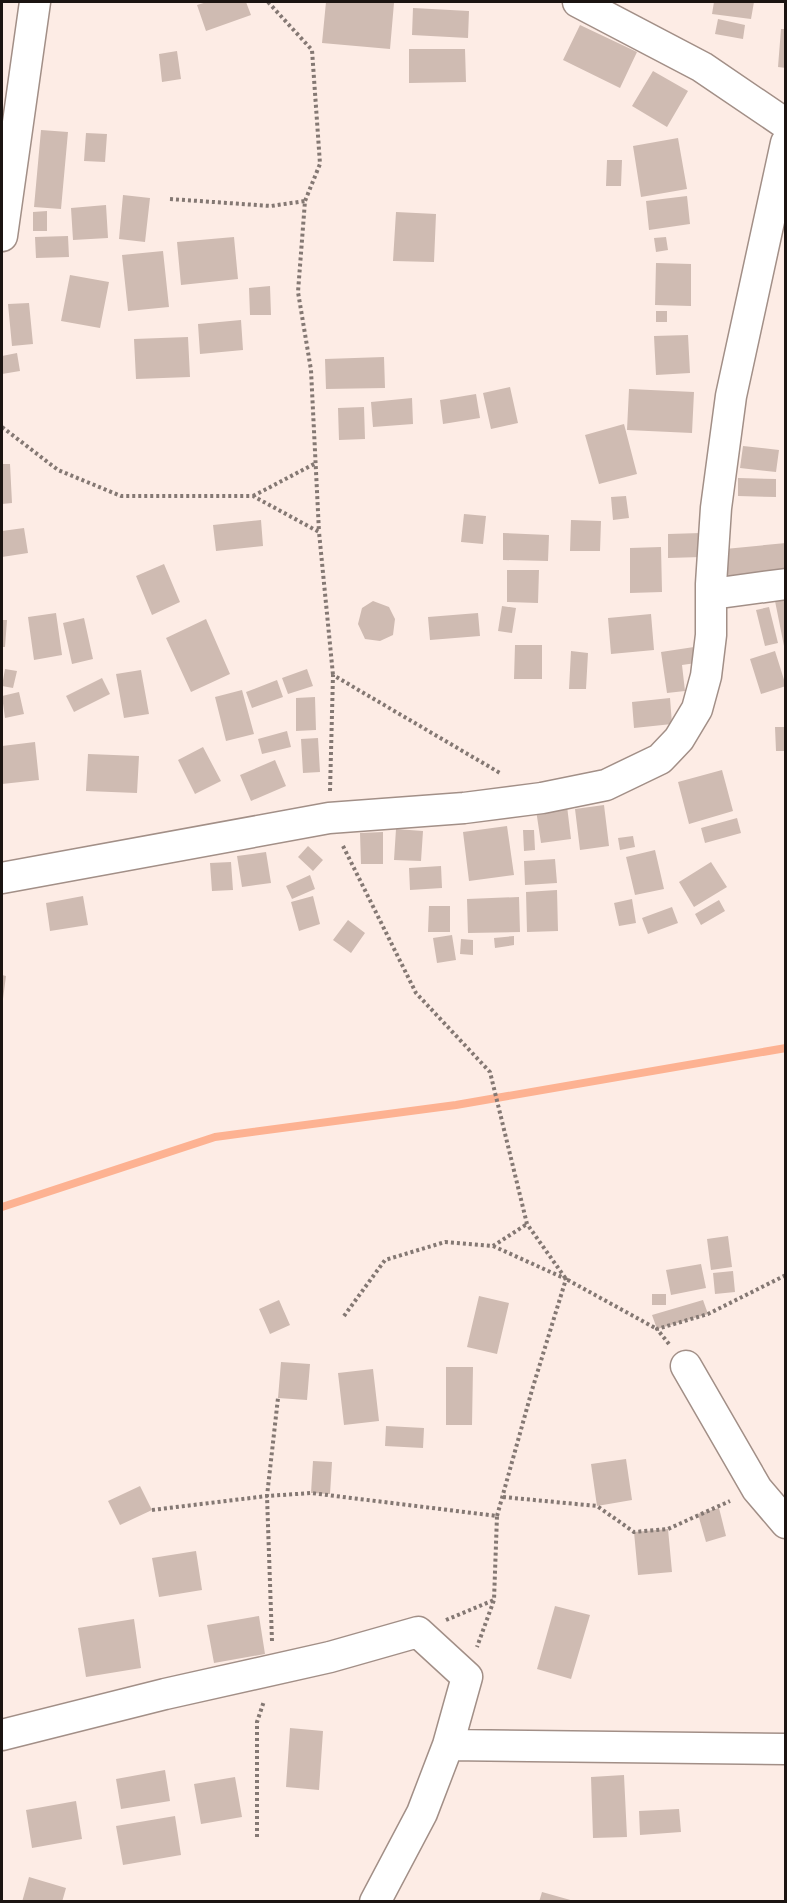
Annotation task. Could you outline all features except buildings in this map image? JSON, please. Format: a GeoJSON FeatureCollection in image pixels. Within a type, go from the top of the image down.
{"type":"FeatureCollection","features":[{"type":"Feature","properties":{"kind":"street"},"geometry":{"type":"LineString","coordinates":[[2,236],[35,2]]}},
{"type":"Feature","properties":{"kind":"street"},"geometry":{"type":"LineString","coordinates":[[578,2],[702,67],[786,124]]}},
{"type":"Feature","properties":{"kind":"street"},"geometry":{"type":"LineString","coordinates":[[2,879],[329,818],[464,808],[542,798],[606,784],[660,759],[679,739],[697,709],[706,676],[711,635],[716,508],[731,396],[786,142]]}},
{"type":"Feature","properties":{"kind":"street"},"geometry":{"type":"LineString","coordinates":[[712,594],[786,584]]}},
{"type":"Feature","properties":{"kind":"street"},"geometry":{"type":"LineString","coordinates":[[686,1366],[757,1489],[786,1523]]}},
{"type":"Feature","properties":{"kind":"street"},"geometry":{"type":"LineString","coordinates":[[2,1735],[165,1694],[330,1657],[418,1632],[467,1677],[448,1745],[422,1814],[375,1902]]}},
{"type":"Feature","properties":{"kind":"street"},"geometry":{"type":"LineString","coordinates":[[448,1745],[786,1749]]}},
{"type":"Feature","properties":{"kind":"path"},"geometry":{"type":"LineString","coordinates":[[268,2],[312,50],[320,164],[305,201],[298,292],[311,370],[319,532],[333,675],[329,818],[416,993],[490,1072],[527,1224],[566,1278]]}},
{"type":"Feature","properties":{"kind":"path"},"geometry":{"type":"LineString","coordinates":[[170,200],[271,206],[305,201]]}},
{"type":"Feature","properties":{"kind":"path"},"geometry":{"type":"LineString","coordinates":[[2,427],[58,470],[121,496],[253,496],[316,464]]}},
{"type":"Feature","properties":{"kind":"path"},"geometry":{"type":"LineString","coordinates":[[253,496],[319,532]]}},
{"type":"Feature","properties":{"kind":"path"},"geometry":{"type":"LineString","coordinates":[[333,675],[502,775]]}},
{"type":"Feature","properties":{"kind":"path"},"geometry":{"type":"LineString","coordinates":[[493,1246],[527,1224]]}},
{"type":"Feature","properties":{"kind":"path"},"geometry":{"type":"LineString","coordinates":[[344,1316],[385,1260],[445,1242],[493,1246],[566,1278],[657,1329],[686,1366]]}},
{"type":"Feature","properties":{"kind":"path"},"geometry":{"type":"LineString","coordinates":[[657,1329],[708,1314],[786,1275]]}},
{"type":"Feature","properties":{"kind":"path"},"geometry":{"type":"LineString","coordinates":[[467,1677],[494,1600],[497,1516],[566,1278]]}},
{"type":"Feature","properties":{"kind":"path"},"geometry":{"type":"LineString","coordinates":[[257,1837],[257,1722],[273,1671],[267,1496],[278,1398]]}},
{"type":"Feature","properties":{"kind":"path"},"geometry":{"type":"LineString","coordinates":[[502,1497],[597,1506],[634,1532],[668,1529],[757,1489]]}},
{"type":"Feature","properties":{"kind":"path"},"geometry":{"type":"LineString","coordinates":[[152,1510],[311,1493],[497,1516]]}},
{"type":"Feature","properties":{"kind":"path"},"geometry":{"type":"LineString","coordinates":[[418,1632],[494,1600]]}},
{"type":"Feature","properties":{"kind":"waterway"},"geometry":{"type":"LineString","coordinates":[[2,1207],[215,1137],[456,1105],[786,1048]]}}]}
